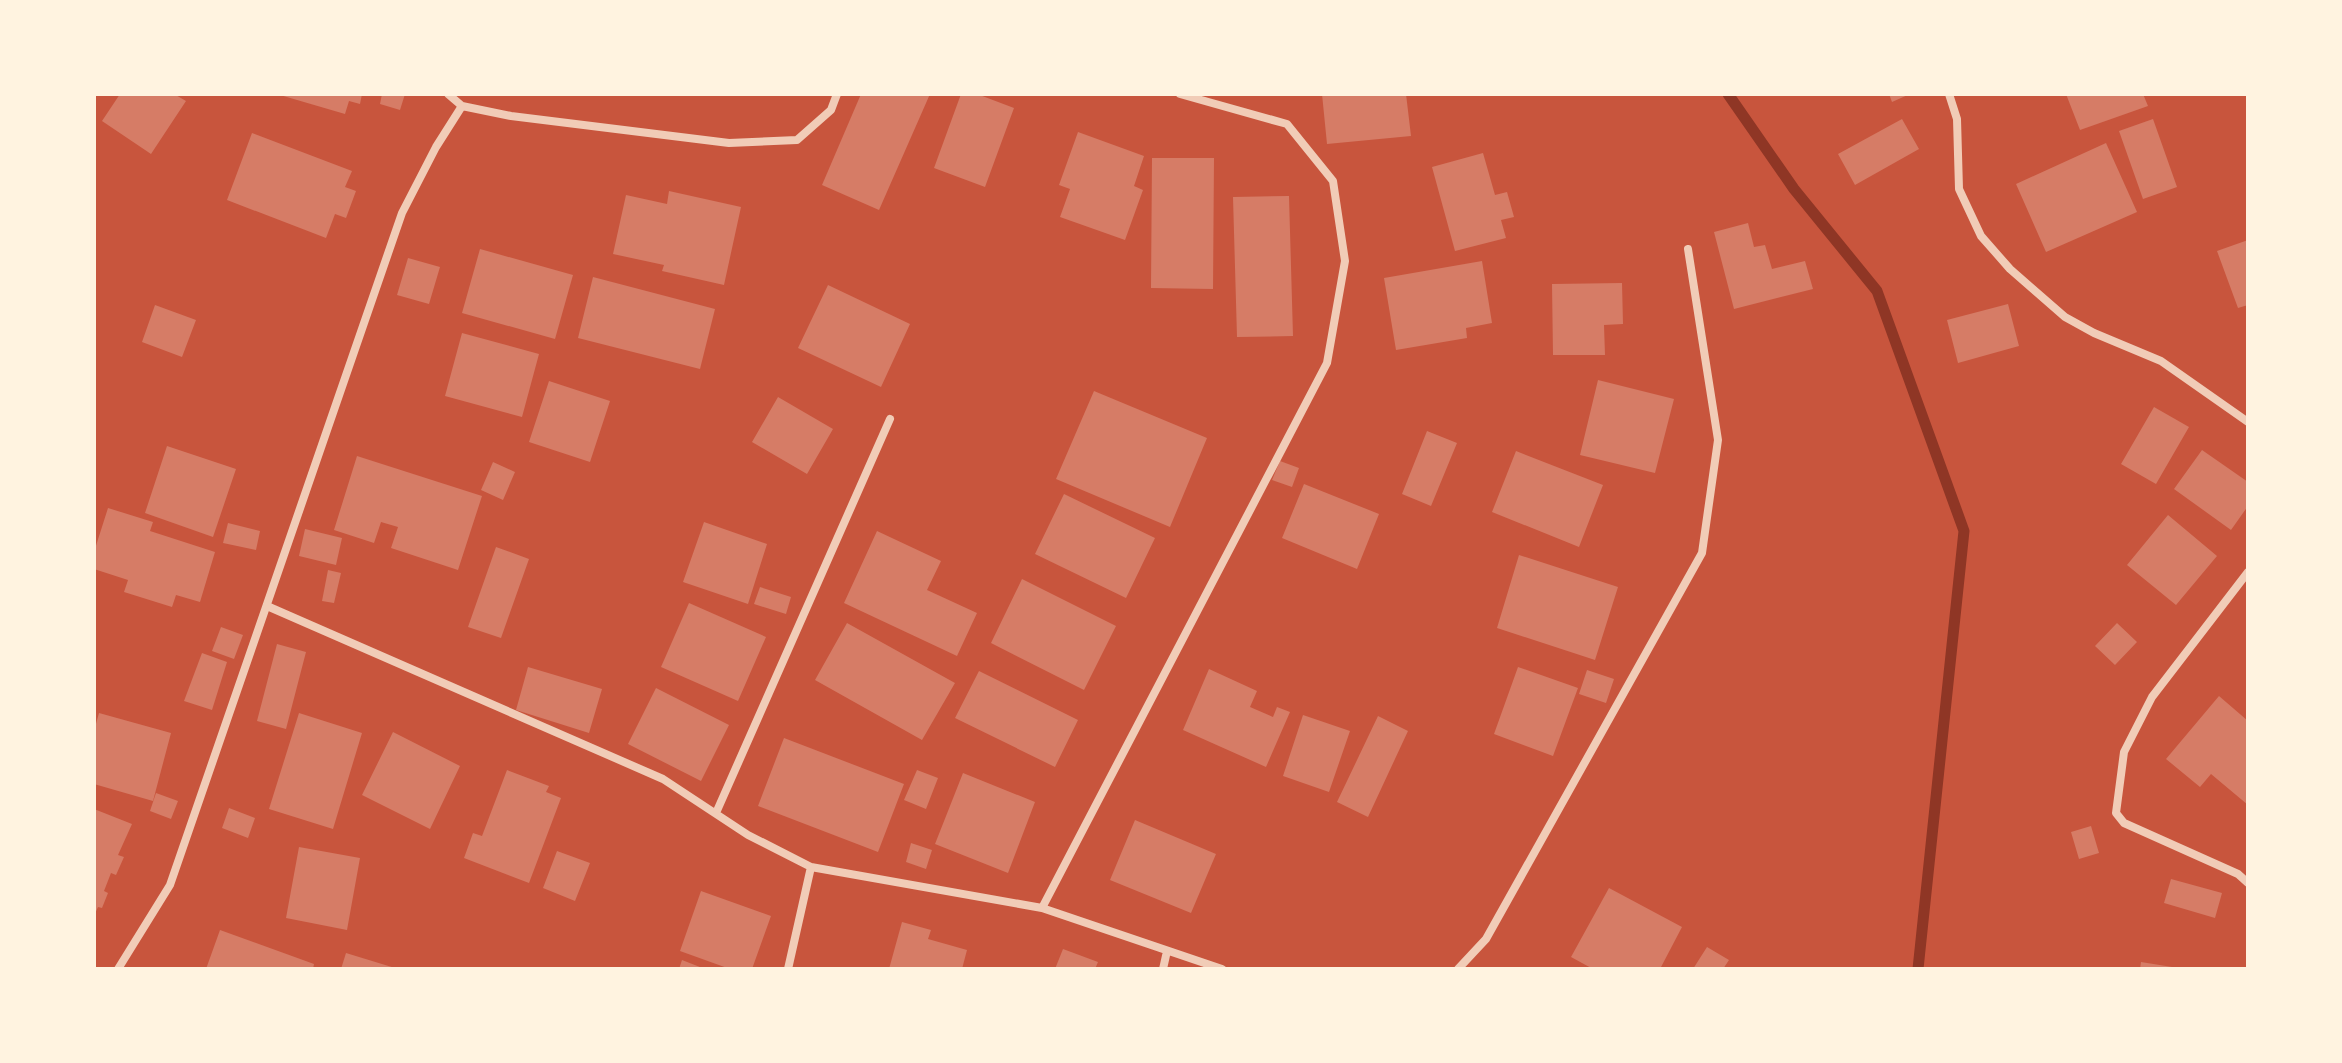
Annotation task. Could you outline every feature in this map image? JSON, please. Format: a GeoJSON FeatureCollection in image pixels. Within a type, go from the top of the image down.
{"type":"FeatureCollection","features":[{"type":"Feature","properties":{"kind":"street"},"geometry":{"type":"LineString","coordinates":[[448,94],[462,106],[511,116],[742,143],[797,140],[831,110],[837,94]]}},
{"type":"Feature","properties":{"kind":"street"},"geometry":{"type":"LineString","coordinates":[[1042,908],[1327,363],[1345,261],[1333,181],[1287,124],[1180,94]]}},
{"type":"Feature","properties":{"kind":"street"},"geometry":{"type":"LineString","coordinates":[[1949,94],[1957,119],[1959,189],[1981,236],[2010,269],[2065,317],[2094,333],[2161,361],[2248,422]]}},
{"type":"Feature","properties":{"kind":"street"},"geometry":{"type":"LineString","coordinates":[[118,969],[170,885],[402,213],[436,147],[462,106]]}},
{"type":"Feature","properties":{"kind":"street"},"geometry":{"type":"LineString","coordinates":[[1458,969],[1486,939],[1702,553],[1718,440],[1688,249]]}},
{"type":"Feature","properties":{"kind":"street"},"geometry":{"type":"LineString","coordinates":[[716,813],[890,419]]}},
{"type":"Feature","properties":{"kind":"street"},"geometry":{"type":"LineString","coordinates":[[2248,572],[2152,697],[2124,752],[2116,813],[2124,823],[2238,874],[2248,883]]}},
{"type":"Feature","properties":{"kind":"street"},"geometry":{"type":"LineString","coordinates":[[267,606],[663,779],[748,835],[811,867],[1042,908],[1222,969]]}},
{"type":"Feature","properties":{"kind":"street"},"geometry":{"type":"LineString","coordinates":[[788,969],[811,867]]}},
{"type":"Feature","properties":{"kind":"street"},"geometry":{"type":"LineString","coordinates":[[1163,969],[1167,951]]}},
{"type":"Feature","properties":{"kind":"building"},"geometry":{"type":"Polygon","coordinates":[[[120,94],[174,94],[186,101],[151,154],[102,121],[120,94]]]}},
{"type":"Feature","properties":{"kind":"building"},"geometry":{"type":"Polygon","coordinates":[[[362,94],[360,104],[349,101],[345,114],[280,95],[362,94]]]}},
{"type":"Feature","properties":{"kind":"building"},"geometry":{"type":"Polygon","coordinates":[[[382,94],[405,94],[400,110],[380,104],[382,94]]]}},
{"type":"Feature","properties":{"kind":"building"},"geometry":{"type":"Polygon","coordinates":[[[861,94],[930,94],[879,210],[822,185],[861,94]]]}},
{"type":"Feature","properties":{"kind":"building"},"geometry":{"type":"Polygon","coordinates":[[[961,94],[977,94],[1014,108],[985,187],[934,168],[961,94]]]}},
{"type":"Feature","properties":{"kind":"building"},"geometry":{"type":"Polygon","coordinates":[[[1322,94],[1406,94],[1411,136],[1327,144],[1322,94]]]}},
{"type":"Feature","properties":{"kind":"building"},"geometry":{"type":"Polygon","coordinates":[[[1889,94],[1910,94],[1892,102],[1889,94]]]}},
{"type":"Feature","properties":{"kind":"building"},"geometry":{"type":"Polygon","coordinates":[[[2066,94],[2143,94],[2148,106],[2080,130],[2066,94]]]}},
{"type":"Feature","properties":{"kind":"building"},"geometry":{"type":"Polygon","coordinates":[[[1902,119],[1919,149],[1855,185],[1838,154],[1902,119]]]}},
{"type":"Feature","properties":{"kind":"building"},"geometry":{"type":"Polygon","coordinates":[[[2153,119],[2177,187],[2143,199],[2119,131],[2153,119]]]}},
{"type":"Feature","properties":{"kind":"building"},"geometry":{"type":"Polygon","coordinates":[[[1078,132],[1144,156],[1134,186],[1143,190],[1125,240],[1060,217],[1070,189],[1059,185],[1078,132]]]}},
{"type":"Feature","properties":{"kind":"building"},"geometry":{"type":"Polygon","coordinates":[[[252,133],[352,171],[345,187],[356,191],[346,218],[335,214],[326,238],[227,200],[252,133]]]}},
{"type":"Feature","properties":{"kind":"building"},"geometry":{"type":"Polygon","coordinates":[[[2106,143],[2137,212],[2046,252],[2016,184],[2106,143]]]}},
{"type":"Feature","properties":{"kind":"building"},"geometry":{"type":"Polygon","coordinates":[[[1483,153],[1495,195],[1507,192],[1514,217],[1501,220],[1506,238],[1455,251],[1432,167],[1483,153]]]}},
{"type":"Feature","properties":{"kind":"building"},"geometry":{"type":"Polygon","coordinates":[[[1152,158],[1214,158],[1213,289],[1151,288],[1152,158]]]}},
{"type":"Feature","properties":{"kind":"building"},"geometry":{"type":"Polygon","coordinates":[[[669,191],[741,207],[724,285],[662,271],[664,265],[613,254],[626,195],[667,204],[669,191]]]}},
{"type":"Feature","properties":{"kind":"building"},"geometry":{"type":"Polygon","coordinates":[[[1289,196],[1293,336],[1237,337],[1233,197],[1289,196]]]}},
{"type":"Feature","properties":{"kind":"building"},"geometry":{"type":"Polygon","coordinates":[[[1748,223],[1754,247],[1765,245],[1772,269],[1805,261],[1813,289],[1734,309],[1714,232],[1748,223]]]}},
{"type":"Feature","properties":{"kind":"building"},"geometry":{"type":"Polygon","coordinates":[[[2248,240],[2248,305],[2238,308],[2217,251],[2248,240]]]}},
{"type":"Feature","properties":{"kind":"building"},"geometry":{"type":"Polygon","coordinates":[[[480,249],[573,275],[555,339],[462,313],[480,249]]]}},
{"type":"Feature","properties":{"kind":"building"},"geometry":{"type":"Polygon","coordinates":[[[408,258],[440,267],[429,304],[397,295],[408,258]]]}},
{"type":"Feature","properties":{"kind":"building"},"geometry":{"type":"Polygon","coordinates":[[[1482,261],[1492,323],[1466,328],[1467,338],[1396,350],[1384,278],[1482,261]]]}},
{"type":"Feature","properties":{"kind":"building"},"geometry":{"type":"Polygon","coordinates":[[[593,277],[715,309],[700,369],[578,338],[593,277]]]}},
{"type":"Feature","properties":{"kind":"building"},"geometry":{"type":"Polygon","coordinates":[[[1622,283],[1623,324],[1604,325],[1605,355],[1553,355],[1552,284],[1622,283]]]}},
{"type":"Feature","properties":{"kind":"building"},"geometry":{"type":"Polygon","coordinates":[[[828,285],[910,324],[881,387],[798,348],[828,285]]]}},
{"type":"Feature","properties":{"kind":"building"},"geometry":{"type":"Polygon","coordinates":[[[2008,304],[2019,346],[1958,363],[1947,320],[2008,304]]]}},
{"type":"Feature","properties":{"kind":"building"},"geometry":{"type":"Polygon","coordinates":[[[155,305],[196,320],[182,357],[142,342],[155,305]]]}},
{"type":"Feature","properties":{"kind":"building"},"geometry":{"type":"Polygon","coordinates":[[[462,333],[539,354],[522,417],[445,396],[462,333]]]}},
{"type":"Feature","properties":{"kind":"building"},"geometry":{"type":"Polygon","coordinates":[[[1598,380],[1674,399],[1655,473],[1580,455],[1598,380]]]}},
{"type":"Feature","properties":{"kind":"building"},"geometry":{"type":"Polygon","coordinates":[[[549,381],[610,401],[590,462],[529,442],[549,381]]]}},
{"type":"Feature","properties":{"kind":"building"},"geometry":{"type":"Polygon","coordinates":[[[1094,391],[1207,438],[1170,527],[1056,479],[1094,391]]]}},
{"type":"Feature","properties":{"kind":"building"},"geometry":{"type":"Polygon","coordinates":[[[778,397],[833,429],[807,474],[752,442],[778,397]]]}},
{"type":"Feature","properties":{"kind":"building"},"geometry":{"type":"Polygon","coordinates":[[[2154,407],[2189,427],[2156,484],[2121,464],[2154,407]]]}},
{"type":"Feature","properties":{"kind":"building"},"geometry":{"type":"Polygon","coordinates":[[[1427,431],[1457,443],[1431,506],[1402,494],[1427,431]]]}},
{"type":"Feature","properties":{"kind":"building"},"geometry":{"type":"Polygon","coordinates":[[[167,446],[236,469],[213,537],[145,513],[167,446]]]}},
{"type":"Feature","properties":{"kind":"building"},"geometry":{"type":"Polygon","coordinates":[[[2202,450],[2248,482],[2248,506],[2231,530],[2174,489],[2202,450]]]}},
{"type":"Feature","properties":{"kind":"building"},"geometry":{"type":"Polygon","coordinates":[[[1516,451],[1603,485],[1579,547],[1492,512],[1516,451]]]}},
{"type":"Feature","properties":{"kind":"building"},"geometry":{"type":"Polygon","coordinates":[[[357,456],[482,496],[458,570],[391,548],[398,527],[381,522],[374,543],[334,530],[357,456]]]}},
{"type":"Feature","properties":{"kind":"building"},"geometry":{"type":"Polygon","coordinates":[[[1280,461],[1299,468],[1292,487],[1272,480],[1280,461]]]}},
{"type":"Feature","properties":{"kind":"building"},"geometry":{"type":"Polygon","coordinates":[[[493,462],[515,472],[503,500],[481,490],[493,462]]]}},
{"type":"Feature","properties":{"kind":"building"},"geometry":{"type":"Polygon","coordinates":[[[1304,484],[1379,514],[1357,569],[1282,538],[1304,484]]]}},
{"type":"Feature","properties":{"kind":"building"},"geometry":{"type":"Polygon","coordinates":[[[1064,494],[1155,538],[1126,598],[1035,554],[1064,494]]]}},
{"type":"Feature","properties":{"kind":"building"},"geometry":{"type":"Polygon","coordinates":[[[108,508],[153,522],[150,531],[215,552],[200,602],[176,595],[172,607],[124,592],[128,580],[94,569],[94,552],[108,508]]]}},
{"type":"Feature","properties":{"kind":"building"},"geometry":{"type":"Polygon","coordinates":[[[2168,515],[2217,556],[2176,605],[2127,565],[2168,515]]]}},
{"type":"Feature","properties":{"kind":"building"},"geometry":{"type":"Polygon","coordinates":[[[704,522],[767,544],[748,604],[683,582],[704,522]]]}},
{"type":"Feature","properties":{"kind":"building"},"geometry":{"type":"Polygon","coordinates":[[[228,523],[260,531],[256,550],[223,543],[228,523]]]}},
{"type":"Feature","properties":{"kind":"building"},"geometry":{"type":"Polygon","coordinates":[[[305,529],[342,538],[336,565],[299,556],[305,529]]]}},
{"type":"Feature","properties":{"kind":"building"},"geometry":{"type":"Polygon","coordinates":[[[877,531],[941,561],[927,590],[977,613],[957,656],[844,603],[877,531]]]}},
{"type":"Feature","properties":{"kind":"building"},"geometry":{"type":"Polygon","coordinates":[[[496,547],[529,559],[501,638],[468,627],[496,547]]]}},
{"type":"Feature","properties":{"kind":"building"},"geometry":{"type":"Polygon","coordinates":[[[1519,555],[1618,587],[1595,660],[1497,628],[1519,555]]]}},
{"type":"Feature","properties":{"kind":"building"},"geometry":{"type":"Polygon","coordinates":[[[328,570],[341,573],[334,603],[322,601],[328,570]]]}},
{"type":"Feature","properties":{"kind":"building"},"geometry":{"type":"Polygon","coordinates":[[[1022,579],[1116,626],[1084,690],[991,643],[1022,579]]]}},
{"type":"Feature","properties":{"kind":"building"},"geometry":{"type":"Polygon","coordinates":[[[760,587],[791,597],[786,614],[754,604],[760,587]]]}},
{"type":"Feature","properties":{"kind":"building"},"geometry":{"type":"Polygon","coordinates":[[[689,603],[766,637],[738,701],[661,667],[689,603]]]}},
{"type":"Feature","properties":{"kind":"building"},"geometry":{"type":"Polygon","coordinates":[[[847,623],[955,683],[922,740],[815,680],[847,623]]]}},
{"type":"Feature","properties":{"kind":"building"},"geometry":{"type":"Polygon","coordinates":[[[2117,623],[2137,642],[2115,665],[2095,646],[2117,623]]]}},
{"type":"Feature","properties":{"kind":"building"},"geometry":{"type":"Polygon","coordinates":[[[221,627],[243,635],[234,659],[212,651],[221,627]]]}},
{"type":"Feature","properties":{"kind":"building"},"geometry":{"type":"Polygon","coordinates":[[[277,644],[306,652],[286,729],[257,721],[277,644]]]}},
{"type":"Feature","properties":{"kind":"building"},"geometry":{"type":"Polygon","coordinates":[[[202,653],[227,662],[212,710],[184,701],[202,653]]]}},
{"type":"Feature","properties":{"kind":"building"},"geometry":{"type":"Polygon","coordinates":[[[528,667],[602,689],[589,733],[516,710],[528,667]]]}},
{"type":"Feature","properties":{"kind":"building"},"geometry":{"type":"Polygon","coordinates":[[[1518,667],[1578,688],[1553,756],[1494,734],[1518,667]]]}},
{"type":"Feature","properties":{"kind":"building"},"geometry":{"type":"Polygon","coordinates":[[[1209,669],[1257,691],[1250,707],[1273,717],[1277,707],[1290,712],[1266,767],[1183,730],[1209,669]]]}},
{"type":"Feature","properties":{"kind":"building"},"geometry":{"type":"Polygon","coordinates":[[[1587,670],[1614,679],[1606,703],[1579,694],[1587,670]]]}},
{"type":"Feature","properties":{"kind":"building"},"geometry":{"type":"Polygon","coordinates":[[[979,671],[1078,720],[1055,767],[955,718],[979,671]]]}},
{"type":"Feature","properties":{"kind":"building"},"geometry":{"type":"Polygon","coordinates":[[[656,688],[729,725],[701,781],[628,744],[656,688]]]}},
{"type":"Feature","properties":{"kind":"building"},"geometry":{"type":"Polygon","coordinates":[[[2219,696],[2248,721],[2248,805],[2211,774],[2200,787],[2166,759],[2219,696]]]}},
{"type":"Feature","properties":{"kind":"building"},"geometry":{"type":"Polygon","coordinates":[[[99,713],[171,733],[153,801],[94,784],[94,731],[99,713]]]}},
{"type":"Feature","properties":{"kind":"building"},"geometry":{"type":"Polygon","coordinates":[[[299,713],[362,733],[333,829],[269,809],[299,713]]]}},
{"type":"Feature","properties":{"kind":"building"},"geometry":{"type":"Polygon","coordinates":[[[1303,715],[1350,731],[1329,792],[1283,776],[1303,715]]]}},
{"type":"Feature","properties":{"kind":"building"},"geometry":{"type":"Polygon","coordinates":[[[1378,716],[1408,731],[1368,817],[1337,802],[1378,716]]]}},
{"type":"Feature","properties":{"kind":"building"},"geometry":{"type":"Polygon","coordinates":[[[393,732],[460,766],[430,829],[362,795],[393,732]]]}},
{"type":"Feature","properties":{"kind":"building"},"geometry":{"type":"Polygon","coordinates":[[[784,738],[904,784],[878,852],[758,806],[784,738]]]}},
{"type":"Feature","properties":{"kind":"building"},"geometry":{"type":"Polygon","coordinates":[[[507,770],[549,786],[546,792],[561,798],[529,883],[464,858],[473,833],[482,836],[507,770]]]}},
{"type":"Feature","properties":{"kind":"building"},"geometry":{"type":"Polygon","coordinates":[[[917,770],[938,778],[926,809],[904,800],[917,770]]]}},
{"type":"Feature","properties":{"kind":"building"},"geometry":{"type":"Polygon","coordinates":[[[963,773],[1035,802],[1008,873],[935,844],[963,773]]]}},
{"type":"Feature","properties":{"kind":"building"},"geometry":{"type":"Polygon","coordinates":[[[156,793],[178,801],[171,819],[150,811],[156,793]]]}},
{"type":"Feature","properties":{"kind":"building"},"geometry":{"type":"Polygon","coordinates":[[[229,808],[255,818],[248,838],[222,828],[229,808]]]}},
{"type":"Feature","properties":{"kind":"building"},"geometry":{"type":"Polygon","coordinates":[[[94,809],[132,824],[118,855],[124,857],[116,875],[111,873],[104,891],[108,893],[102,908],[98,907],[94,916],[94,809]]]}},
{"type":"Feature","properties":{"kind":"building"},"geometry":{"type":"Polygon","coordinates":[[[1135,820],[1216,854],[1191,913],[1110,880],[1135,820]]]}},
{"type":"Feature","properties":{"kind":"building"},"geometry":{"type":"Polygon","coordinates":[[[2091,826],[2099,853],[2079,859],[2071,832],[2091,826]]]}},
{"type":"Feature","properties":{"kind":"building"},"geometry":{"type":"Polygon","coordinates":[[[911,843],[932,850],[926,869],[906,862],[911,843]]]}},
{"type":"Feature","properties":{"kind":"building"},"geometry":{"type":"Polygon","coordinates":[[[299,847],[360,858],[347,930],[286,918],[299,847]]]}},
{"type":"Feature","properties":{"kind":"building"},"geometry":{"type":"Polygon","coordinates":[[[557,851],[590,863],[575,901],[543,888],[557,851]]]}},
{"type":"Feature","properties":{"kind":"building"},"geometry":{"type":"Polygon","coordinates":[[[2171,879],[2222,893],[2215,918],[2164,903],[2171,879]]]}},
{"type":"Feature","properties":{"kind":"building"},"geometry":{"type":"Polygon","coordinates":[[[1609,888],[1682,927],[1660,969],[1593,969],[1571,957],[1609,888]]]}},
{"type":"Feature","properties":{"kind":"building"},"geometry":{"type":"Polygon","coordinates":[[[701,891],[771,916],[752,969],[730,969],[680,951],[701,891]]]}},
{"type":"Feature","properties":{"kind":"building"},"geometry":{"type":"Polygon","coordinates":[[[902,922],[931,930],[928,939],[967,950],[962,969],[889,969],[902,922]]]}},
{"type":"Feature","properties":{"kind":"building"},"geometry":{"type":"Polygon","coordinates":[[[220,930],[314,964],[313,969],[206,969],[220,930]]]}},
{"type":"Feature","properties":{"kind":"building"},"geometry":{"type":"Polygon","coordinates":[[[1707,947],[1729,960],[1723,969],[1693,969],[1707,947]]]}},
{"type":"Feature","properties":{"kind":"building"},"geometry":{"type":"Polygon","coordinates":[[[1063,949],[1098,962],[1095,969],[1055,969],[1063,949]]]}},
{"type":"Feature","properties":{"kind":"building"},"geometry":{"type":"Polygon","coordinates":[[[346,953],[395,968],[395,969],[341,969],[346,953]]]}},
{"type":"Feature","properties":{"kind":"building"},"geometry":{"type":"Polygon","coordinates":[[[682,960],[705,969],[679,969],[682,960]]]}},
{"type":"Feature","properties":{"kind":"building"},"geometry":{"type":"Polygon","coordinates":[[[2141,962],[2172,967],[2140,969],[2141,962]]]}},
{"type":"Feature","properties":{"kind":"waterway"},"geometry":{"type":"LineString","coordinates":[[1728,94],[1794,189],[1877,291],[1964,531],[1918,969]]}}]}
